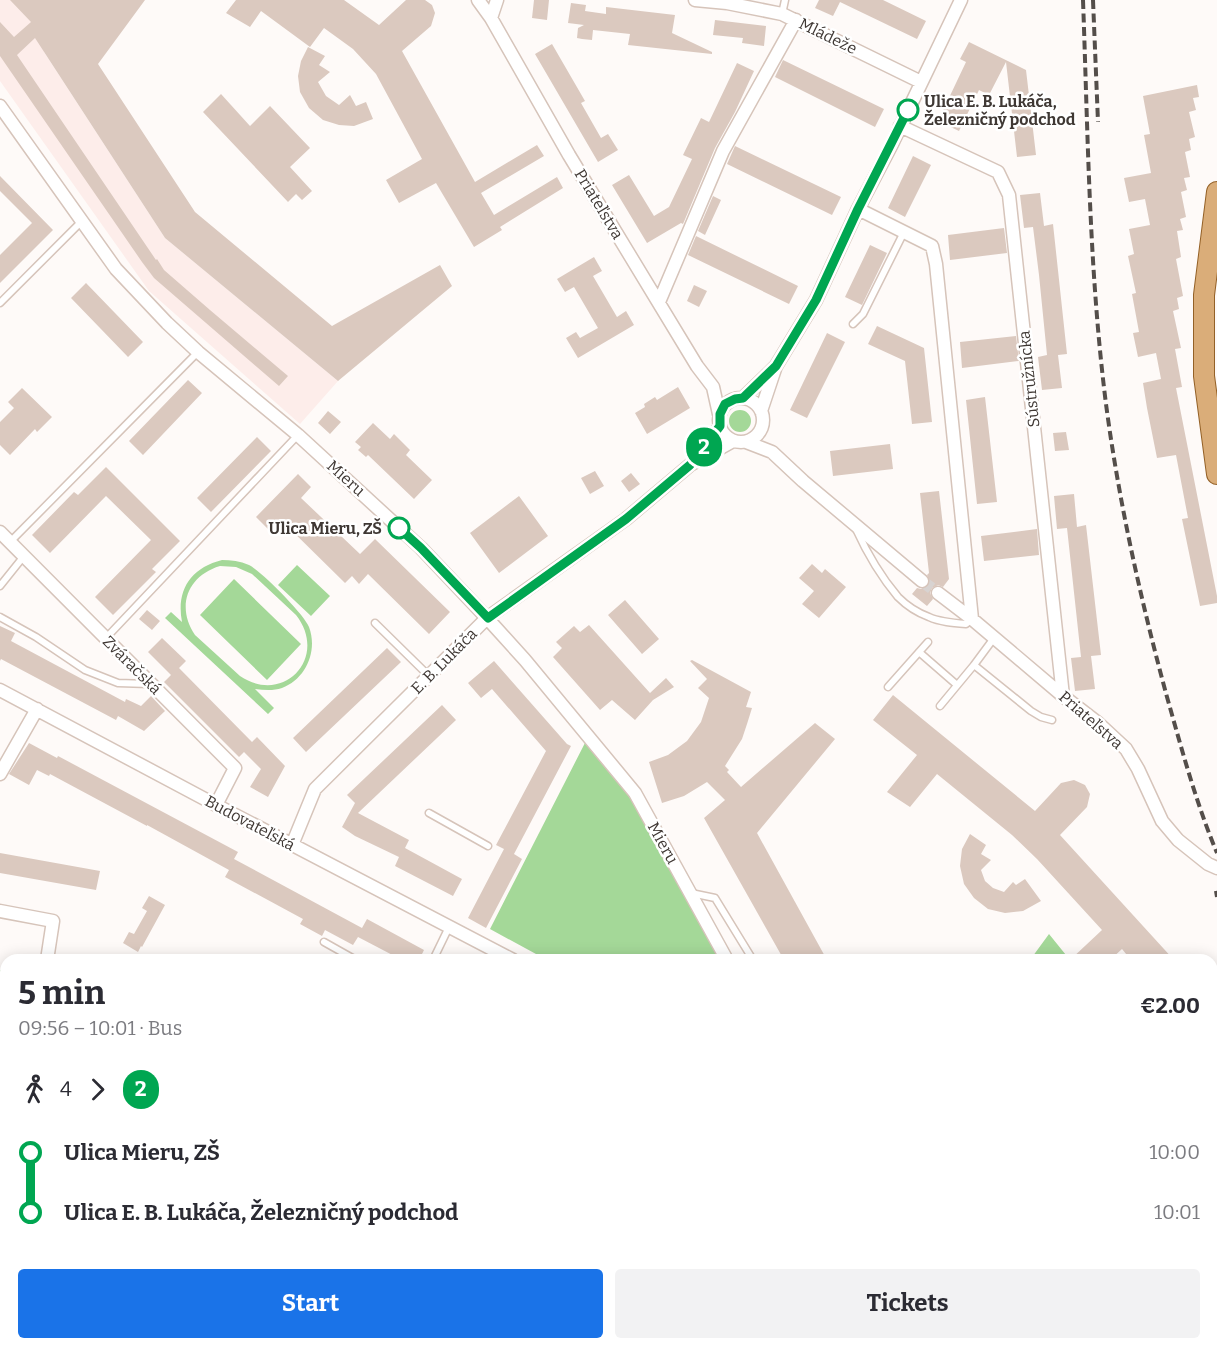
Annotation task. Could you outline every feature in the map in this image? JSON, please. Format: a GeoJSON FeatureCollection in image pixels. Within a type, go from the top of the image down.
{"type":"FeatureCollection","features":[{"type":"Feature","properties":{"kind":"main road"},"geometry":{"type":"LineString","coordinates":[[1217,192],[1204,295],[1204,376],[1217,474]]}},
{"type":"Feature","properties":{"kind":"street","name":"Priateľstva"},"geometry":{"type":"LineString","coordinates":[[478,0],[491,18],[569,155],[697,366],[713,387],[720,420]]}},
{"type":"Feature","properties":{"kind":"street"},"geometry":{"type":"LineString","coordinates":[[491,18],[497,0]]}},
{"type":"Feature","properties":{"kind":"street","name":"Mládeže"},"geometry":{"type":"LineString","coordinates":[[695,0],[727,3],[782,14],[921,82]]}},
{"type":"Feature","properties":{"kind":"street"},"geometry":{"type":"LineString","coordinates":[[761,411],[776,366],[816,300],[961,0]]}},
{"type":"Feature","properties":{"kind":"street"},"geometry":{"type":"LineString","coordinates":[[659,302],[723,151],[796,21]]}},
{"type":"Feature","properties":{"kind":"street","name":"Mieru"},"geometry":{"type":"LineString","coordinates":[[2,114],[116,269],[167,323],[198,352],[298,435],[421,548],[525,660],[635,793],[725,954]]}},
{"type":"Feature","properties":{"kind":"street","name":"Sústružnícka"},"geometry":{"type":"LineString","coordinates":[[900,126],[998,172],[1009,195],[1063,696]]}},
{"type":"Feature","properties":{"kind":"street"},"geometry":{"type":"LineString","coordinates":[[858,209],[932,246],[936,264],[972,619]]}},
{"type":"Feature","properties":{"kind":"street"},"geometry":{"type":"LineString","coordinates":[[741,398],[776,366]]}},
{"type":"Feature","properties":{"kind":"street","name":"Priateľstva"},"geometry":{"type":"LineString","coordinates":[[713,387],[741,398]]}},
{"type":"Feature","properties":{"kind":"street"},"geometry":{"type":"LineString","coordinates":[[772,452],[761,411],[755,402],[741,398],[725,404],[720,420],[723,433],[739,442],[772,452],[922,581]]}},
{"type":"Feature","properties":{"kind":"street","name":"E. B. Lukáča"},"geometry":{"type":"LineString","coordinates":[[690,465],[720,420]]}},
{"type":"Feature","properties":{"kind":"street"},"geometry":{"type":"LineString","coordinates":[[739,442],[751,440],[758,435],[763,425]]}},
{"type":"Feature","properties":{"kind":"street","name":"E. B. Lukáča"},"geometry":{"type":"LineString","coordinates":[[292,845],[315,789],[488,618],[626,519],[690,465],[739,442]]}},
{"type":"Feature","properties":{"kind":"street","name":"Zváračská"},"geometry":{"type":"LineString","coordinates":[[0,532],[235,768],[216,805]]}},
{"type":"Feature","properties":{"kind":"street","name":"Priateľstva"},"geometry":{"type":"LineString","coordinates":[[938,593],[1098,723],[1126,749],[1162,821],[1178,840],[1208,864],[1217,868]]}},
{"type":"Feature","properties":{"kind":"street","name":"Budovateľská"},"geometry":{"type":"LineString","coordinates":[[0,690],[497,954]]}},
{"type":"Feature","properties":{"kind":"street"},"geometry":{"type":"LineString","coordinates":[[0,774],[37,709]]}},
{"type":"Feature","properties":{"kind":"street"},"geometry":{"type":"LineString","coordinates":[[0,911],[53,921],[48,954]]}},
{"type":"Feature","properties":{"kind":"lane"},"geometry":{"type":"LineString","coordinates":[[782,14],[785,0]]}},
{"type":"Feature","properties":{"kind":"lane"},"geometry":{"type":"LineString","coordinates":[[0,303],[82,221]]}},
{"type":"Feature","properties":{"kind":"lane"},"geometry":{"type":"LineString","coordinates":[[853,324],[863,314],[904,232]]}},
{"type":"Feature","properties":{"kind":"lane"},"geometry":{"type":"LineString","coordinates":[[10,542],[198,352]]}},
{"type":"Feature","properties":{"kind":"lane"},"geometry":{"type":"LineString","coordinates":[[105,638],[298,435]]}},
{"type":"Feature","properties":{"kind":"lane"},"geometry":{"type":"LineString","coordinates":[[851,520],[883,576],[898,597],[929,617],[966,624],[972,619]]}},
{"type":"Feature","properties":{"kind":"lane"},"geometry":{"type":"LineString","coordinates":[[0,586],[24,556]]}},
{"type":"Feature","properties":{"kind":"lane"},"geometry":{"type":"LineString","coordinates":[[0,616],[85,670],[118,683],[151,684]]}},
{"type":"Feature","properties":{"kind":"lane"},"geometry":{"type":"LineString","coordinates":[[375,623],[429,676]]}},
{"type":"Feature","properties":{"kind":"lane"},"geometry":{"type":"LineString","coordinates":[[940,706],[994,638]]}},
{"type":"Feature","properties":{"kind":"lane"},"geometry":{"type":"LineString","coordinates":[[888,687],[928,642]]}},
{"type":"Feature","properties":{"kind":"lane"},"geometry":{"type":"LineString","coordinates":[[919,652],[957,685]]}},
{"type":"Feature","properties":{"kind":"lane"},"geometry":{"type":"LineString","coordinates":[[974,664],[1031,711],[1052,720]]}},
{"type":"Feature","properties":{"kind":"lane"},"geometry":{"type":"LineString","coordinates":[[429,813],[488,846]]}},
{"type":"Feature","properties":{"kind":"lane"},"geometry":{"type":"LineString","coordinates":[[690,893],[715,898],[749,954]]}},
{"type":"Feature","properties":{"kind":"lane"},"geometry":{"type":"LineString","coordinates":[[436,954],[449,927]]}},
{"type":"Feature","properties":{"kind":"lane"},"geometry":{"type":"LineString","coordinates":[[324,942],[345,954]]}},
{"type":"Feature","properties":{"kind":"shaded area"},"geometry":{"type":"Polygon","coordinates":[[[0,0],[99,0],[44,52],[165,238],[338,381],[300,424],[149,291],[0,81],[0,0]]]}},
{"type":"Feature","properties":{"kind":"green space"},"geometry":{"type":"Polygon","coordinates":[[[740,410],[748,413],[751,421],[748,429],[740,432],[732,429],[729,421],[732,413],[740,410]]]}},
{"type":"Feature","properties":{"kind":"green space"},"geometry":{"type":"Polygon","coordinates":[[[225,560],[249,565],[282,593],[309,627],[311,654],[298,678],[279,689],[255,689],[274,708],[268,714],[165,618],[171,612],[182,622],[181,600],[188,582],[201,569],[225,560]],[[220,566],[200,577],[193,585],[186,604],[189,624],[195,635],[240,676],[256,684],[272,685],[286,681],[297,672],[304,661],[307,646],[305,631],[296,615],[252,574],[236,567],[220,566]]]}},
{"type":"Feature","properties":{"kind":"green space"},"geometry":{"type":"Polygon","coordinates":[[[297,565],[330,596],[311,616],[278,585],[297,565]]]}},
{"type":"Feature","properties":{"kind":"green space"},"geometry":{"type":"Polygon","coordinates":[[[234,579],[301,644],[267,680],[200,615],[234,579]]]}},
{"type":"Feature","properties":{"kind":"green space"},"geometry":{"type":"Polygon","coordinates":[[[587,739],[639,810],[717,954],[536,954],[490,929],[587,739]]]}},
{"type":"Feature","properties":{"kind":"green space"},"geometry":{"type":"Polygon","coordinates":[[[1049,934],[1065,954],[1034,954],[1049,934]]]}},
{"type":"Feature","properties":{"kind":"building"},"geometry":{"type":"Polygon","coordinates":[[[10,0],[145,0],[98,64],[195,212],[332,326],[440,265],[452,286],[338,381],[165,238],[35,38],[17,55],[156,260],[164,270],[288,376],[279,386],[154,278],[142,262],[0,56],[0,22],[14,37],[31,22],[10,0]]]}},
{"type":"Feature","properties":{"kind":"building"},"geometry":{"type":"Polygon","coordinates":[[[236,0],[344,0],[379,25],[406,0],[425,0],[432,5],[435,13],[431,26],[402,51],[475,182],[537,145],[544,156],[481,193],[494,215],[557,177],[563,188],[500,227],[502,230],[474,247],[436,183],[399,203],[386,180],[422,159],[376,74],[353,49],[324,28],[310,47],[261,11],[250,27],[226,13],[236,0]]]}},
{"type":"Feature","properties":{"kind":"building"},"geometry":{"type":"Polygon","coordinates":[[[534,0],[549,0],[547,20],[532,18],[534,0]]]}},
{"type":"Feature","properties":{"kind":"building"},"geometry":{"type":"Polygon","coordinates":[[[819,0],[883,0],[926,21],[917,39],[840,2],[833,16],[815,8],[819,0]]]}},
{"type":"Feature","properties":{"kind":"building"},"geometry":{"type":"Polygon","coordinates":[[[571,3],[586,5],[585,11],[606,14],[606,7],[675,15],[672,33],[712,54],[628,45],[630,34],[593,30],[592,40],[577,38],[578,28],[584,25],[568,23],[571,3]]]}},
{"type":"Feature","properties":{"kind":"building"},"geometry":{"type":"Polygon","coordinates":[[[715,20],[766,26],[764,46],[742,43],[743,38],[713,35],[715,20]]]}},
{"type":"Feature","properties":{"kind":"building"},"geometry":{"type":"Polygon","coordinates":[[[969,42],[1026,70],[1036,155],[1017,157],[1006,62],[989,95],[979,90],[959,131],[938,121],[966,62],[960,59],[969,42]]]}},
{"type":"Feature","properties":{"kind":"building"},"geometry":{"type":"Polygon","coordinates":[[[552,44],[585,101],[581,103],[601,138],[608,134],[618,150],[598,162],[535,54],[552,44]]]}},
{"type":"Feature","properties":{"kind":"building"},"geometry":{"type":"Polygon","coordinates":[[[308,47],[325,56],[319,65],[330,72],[318,82],[326,96],[339,105],[350,95],[356,106],[366,102],[373,119],[354,126],[339,125],[323,120],[309,108],[300,92],[298,76],[301,61],[308,47]]]}},
{"type":"Feature","properties":{"kind":"building"},"geometry":{"type":"Polygon","coordinates":[[[783,60],[884,109],[875,127],[775,77],[783,60]]]}},
{"type":"Feature","properties":{"kind":"building"},"geometry":{"type":"Polygon","coordinates":[[[737,63],[754,71],[715,148],[683,224],[681,223],[647,243],[612,185],[629,175],[654,216],[669,207],[692,159],[683,155],[701,118],[709,122],[737,63]]]}},
{"type":"Feature","properties":{"kind":"building"},"geometry":{"type":"Polygon","coordinates":[[[1197,85],[1199,97],[1193,98],[1196,110],[1189,112],[1195,137],[1189,139],[1191,150],[1185,152],[1190,177],[1184,178],[1187,190],[1181,192],[1186,217],[1180,219],[1183,230],[1177,231],[1181,257],[1176,259],[1183,296],[1177,298],[1179,309],[1173,311],[1181,348],[1175,349],[1182,387],[1176,388],[1217,596],[1217,603],[1200,606],[1182,519],[1188,518],[1176,455],[1157,458],[1147,408],[1143,383],[1161,379],[1156,353],[1138,357],[1133,333],[1139,332],[1132,294],[1136,293],[1128,256],[1134,254],[1129,229],[1150,225],[1145,199],[1129,202],[1124,178],[1151,173],[1144,135],[1150,134],[1143,96],[1197,85]]]}},
{"type":"Feature","properties":{"kind":"building"},"geometry":{"type":"Polygon","coordinates":[[[221,94],[250,126],[270,106],[310,148],[290,167],[312,191],[302,200],[296,194],[288,202],[203,112],[221,94]]]}},
{"type":"Feature","properties":{"kind":"building"},"geometry":{"type":"Polygon","coordinates":[[[735,146],[841,197],[832,215],[727,164],[735,146]]]}},
{"type":"Feature","properties":{"kind":"building"},"geometry":{"type":"Polygon","coordinates":[[[913,156],[931,165],[905,217],[888,208],[913,156]]]}},
{"type":"Feature","properties":{"kind":"building"},"geometry":{"type":"Polygon","coordinates":[[[0,176],[53,230],[0,283],[0,255],[32,223],[0,191],[0,176]]]}},
{"type":"Feature","properties":{"kind":"building"},"geometry":{"type":"Polygon","coordinates":[[[1040,193],[1044,226],[1053,224],[1067,354],[1058,355],[1062,388],[1042,390],[1038,357],[1047,355],[1039,275],[1033,227],[1024,228],[1020,195],[1040,193]]]}},
{"type":"Feature","properties":{"kind":"building"},"geometry":{"type":"Polygon","coordinates":[[[713,196],[721,200],[705,235],[698,231],[713,196]]]}},
{"type":"Feature","properties":{"kind":"building"},"geometry":{"type":"Polygon","coordinates":[[[1004,228],[1007,253],[950,260],[948,235],[1004,228]]]}},
{"type":"Feature","properties":{"kind":"building"},"geometry":{"type":"Polygon","coordinates":[[[696,236],[798,286],[789,304],[688,255],[696,236]]]}},
{"type":"Feature","properties":{"kind":"building"},"geometry":{"type":"Polygon","coordinates":[[[870,245],[887,253],[862,305],[845,297],[870,245]]]}},
{"type":"Feature","properties":{"kind":"building"},"geometry":{"type":"Polygon","coordinates":[[[594,257],[602,271],[593,276],[617,317],[626,311],[634,325],[578,358],[566,338],[576,332],[580,338],[598,328],[574,287],[565,292],[557,279],[594,257]]]}},
{"type":"Feature","properties":{"kind":"building"},"geometry":{"type":"Polygon","coordinates":[[[86,283],[143,342],[128,357],[71,298],[86,283]]]}},
{"type":"Feature","properties":{"kind":"building"},"geometry":{"type":"Polygon","coordinates":[[[694,285],[707,291],[699,307],[687,301],[694,285]]]}},
{"type":"Feature","properties":{"kind":"building"},"geometry":{"type":"Polygon","coordinates":[[[877,326],[924,348],[932,422],[912,424],[905,361],[868,344],[877,326]]]}},
{"type":"Feature","properties":{"kind":"building"},"geometry":{"type":"Polygon","coordinates":[[[827,333],[845,342],[807,418],[790,410],[827,333]]]}},
{"type":"Feature","properties":{"kind":"building"},"geometry":{"type":"Polygon","coordinates":[[[1016,336],[1019,361],[962,368],[960,342],[1016,336]]]}},
{"type":"Feature","properties":{"kind":"building"},"geometry":{"type":"Polygon","coordinates":[[[188,380],[202,393],[143,455],[129,441],[188,380]]]}},
{"type":"Feature","properties":{"kind":"building"},"geometry":{"type":"Polygon","coordinates":[[[678,387],[690,408],[647,434],[635,413],[655,397],[657,400],[678,387]]]}},
{"type":"Feature","properties":{"kind":"building"},"geometry":{"type":"Polygon","coordinates":[[[22,388],[52,417],[37,432],[35,429],[10,455],[0,445],[0,422],[14,408],[8,402],[22,388]]]}},
{"type":"Feature","properties":{"kind":"building"},"geometry":{"type":"Polygon","coordinates":[[[985,397],[997,502],[977,504],[966,400],[985,397]]]}},
{"type":"Feature","properties":{"kind":"building"},"geometry":{"type":"Polygon","coordinates":[[[328,411],[341,422],[330,434],[318,423],[328,411]]]}},
{"type":"Feature","properties":{"kind":"building"},"geometry":{"type":"Polygon","coordinates":[[[373,423],[390,439],[394,434],[410,450],[406,455],[432,480],[414,499],[368,455],[366,457],[358,450],[361,447],[355,442],[373,423]]]}},
{"type":"Feature","properties":{"kind":"building"},"geometry":{"type":"Polygon","coordinates":[[[1066,432],[1069,450],[1055,451],[1053,433],[1066,432]]]}},
{"type":"Feature","properties":{"kind":"building"},"geometry":{"type":"Polygon","coordinates":[[[257,437],[271,451],[211,512],[197,498],[257,437]]]}},
{"type":"Feature","properties":{"kind":"building"},"geometry":{"type":"Polygon","coordinates":[[[890,444],[893,469],[833,476],[830,451],[890,444]]]}},
{"type":"Feature","properties":{"kind":"building"},"geometry":{"type":"Polygon","coordinates":[[[106,467],[180,541],[152,569],[156,572],[113,615],[95,597],[151,540],[106,496],[50,553],[32,535],[74,492],[78,495],[106,467]]]}},
{"type":"Feature","properties":{"kind":"building"},"geometry":{"type":"Polygon","coordinates":[[[595,471],[604,486],[590,494],[581,478],[595,471]]]}},
{"type":"Feature","properties":{"kind":"building"},"geometry":{"type":"Polygon","coordinates":[[[631,473],[640,484],[629,492],[621,481],[631,473]]]}},
{"type":"Feature","properties":{"kind":"building"},"geometry":{"type":"Polygon","coordinates":[[[298,474],[311,487],[301,498],[360,554],[375,539],[450,612],[429,634],[368,574],[359,584],[352,576],[345,583],[280,519],[269,530],[256,517],[298,474]]]}},
{"type":"Feature","properties":{"kind":"building"},"geometry":{"type":"Polygon","coordinates":[[[939,491],[949,579],[943,587],[938,585],[932,588],[930,593],[933,599],[927,606],[912,594],[917,588],[929,586],[930,582],[927,575],[929,573],[920,493],[939,491]]]}},
{"type":"Feature","properties":{"kind":"building"},"geometry":{"type":"Polygon","coordinates":[[[1074,494],[1077,527],[1086,525],[1101,655],[1091,656],[1095,689],[1075,691],[1071,658],[1081,657],[1067,528],[1057,529],[1054,496],[1074,494]]]}},
{"type":"Feature","properties":{"kind":"building"},"geometry":{"type":"Polygon","coordinates":[[[519,496],[548,536],[499,573],[470,533],[519,496]]]}},
{"type":"Feature","properties":{"kind":"building"},"geometry":{"type":"Polygon","coordinates":[[[1037,529],[1039,555],[984,561],[981,536],[1037,529]]]}},
{"type":"Feature","properties":{"kind":"building"},"geometry":{"type":"Polygon","coordinates":[[[812,564],[822,573],[825,569],[846,587],[819,618],[802,604],[814,591],[799,578],[812,564]]]}},
{"type":"Feature","properties":{"kind":"building"},"geometry":{"type":"Polygon","coordinates":[[[625,600],[659,639],[642,654],[608,615],[625,600]]]}},
{"type":"Feature","properties":{"kind":"building"},"geometry":{"type":"Polygon","coordinates":[[[147,610],[160,621],[152,630],[139,619],[147,610]]]}},
{"type":"Feature","properties":{"kind":"building"},"geometry":{"type":"Polygon","coordinates":[[[589,625],[650,693],[666,678],[674,687],[653,700],[635,720],[612,700],[600,710],[553,657],[562,648],[556,642],[574,626],[580,632],[589,625]]]}},
{"type":"Feature","properties":{"kind":"building"},"geometry":{"type":"Polygon","coordinates":[[[0,626],[15,633],[11,641],[125,702],[126,699],[141,706],[151,696],[165,711],[144,731],[118,716],[116,720],[1,659],[0,661],[0,626]]]}},
{"type":"Feature","properties":{"kind":"building"},"geometry":{"type":"Polygon","coordinates":[[[162,638],[186,661],[179,668],[252,742],[257,737],[285,766],[268,797],[250,787],[261,769],[244,752],[239,757],[164,682],[171,675],[148,652],[162,638]]]}},
{"type":"Feature","properties":{"kind":"building"},"geometry":{"type":"Polygon","coordinates":[[[387,648],[401,662],[306,752],[293,738],[387,648]]]}},
{"type":"Feature","properties":{"kind":"building"},"geometry":{"type":"Polygon","coordinates":[[[494,661],[571,746],[514,854],[522,859],[486,928],[468,918],[504,849],[496,845],[546,751],[492,689],[481,698],[468,683],[494,661]]]}},
{"type":"Feature","properties":{"kind":"building"},"geometry":{"type":"Polygon","coordinates":[[[690,661],[751,692],[746,707],[752,708],[742,739],[725,766],[729,770],[727,772],[741,787],[815,723],[835,739],[757,833],[824,954],[781,954],[704,818],[725,800],[707,782],[684,796],[662,803],[649,762],[668,755],[687,741],[701,722],[709,698],[698,688],[707,679],[690,661]]]}},
{"type":"Feature","properties":{"kind":"building"},"geometry":{"type":"Polygon","coordinates":[[[893,695],[1035,811],[1061,783],[1074,780],[1085,785],[1090,794],[1087,807],[1060,835],[1169,954],[1126,954],[1122,949],[1117,954],[1076,954],[1102,930],[1012,835],[937,774],[910,807],[887,792],[917,755],[873,720],[893,695]]]}},
{"type":"Feature","properties":{"kind":"building"},"geometry":{"type":"Polygon","coordinates":[[[442,705],[456,720],[358,813],[409,840],[405,848],[462,879],[453,896],[395,866],[399,857],[355,836],[342,827],[355,803],[347,795],[442,705]]]}},
{"type":"Feature","properties":{"kind":"building"},"geometry":{"type":"Polygon","coordinates":[[[29,743],[57,758],[58,756],[238,852],[234,859],[362,928],[367,919],[424,950],[422,954],[391,954],[358,937],[353,945],[325,930],[322,936],[300,924],[303,919],[225,877],[229,870],[50,774],[49,776],[37,770],[29,785],[9,774],[29,743]]]}},
{"type":"Feature","properties":{"kind":"building"},"geometry":{"type":"Polygon","coordinates":[[[970,834],[986,845],[981,854],[991,860],[981,870],[985,881],[993,888],[1004,892],[1013,882],[1016,885],[1025,879],[1041,901],[1023,911],[1005,913],[988,909],[974,898],[964,884],[960,866],[962,849],[970,834]]]}},
{"type":"Feature","properties":{"kind":"building"},"geometry":{"type":"Polygon","coordinates":[[[0,853],[100,871],[96,890],[0,873],[0,853]]]}},
{"type":"Feature","properties":{"kind":"building"},"geometry":{"type":"Polygon","coordinates":[[[149,896],[165,905],[138,952],[123,943],[129,932],[134,934],[147,911],[142,908],[149,896]]]}},
{"type":"Feature","properties":{"kind":"tunnel"},"geometry":{"type":"LineString","coordinates":[[922,581],[938,593]]}},
{"type":"Feature","properties":{"kind":"railway"},"geometry":{"type":"LineString","coordinates":[[1083,0],[1096,303],[1111,441],[1132,552],[1157,661],[1202,815],[1217,853]]}},
{"type":"Feature","properties":{"kind":"railway"},"geometry":{"type":"LineString","coordinates":[[1093,0],[1098,122]]}},
{"type":"Feature","properties":{"kind":"railway"},"geometry":{"type":"LineString","coordinates":[[1216,891],[1217,897]]}},
{"type":"Feature","properties":{"kind":"bus line","name":"2"},"geometry":{"type":"LineString","coordinates":[[399,528],[488,618],[626,519],[690,465],[720,426],[720,414],[725,404],[743,398],[776,366],[816,300],[858,209],[908,110]]}},
{"type":"Feature","properties":{"kind":"place","name":"Ulica E. B. Lukáča, Železničný podchod"},"geometry":{"type":"Point","coordinates":[908,110]}},
{"type":"Feature","properties":{"kind":"place","name":"Ulica Mieru, ZŠ"},"geometry":{"type":"Point","coordinates":[399,528]}}]}
